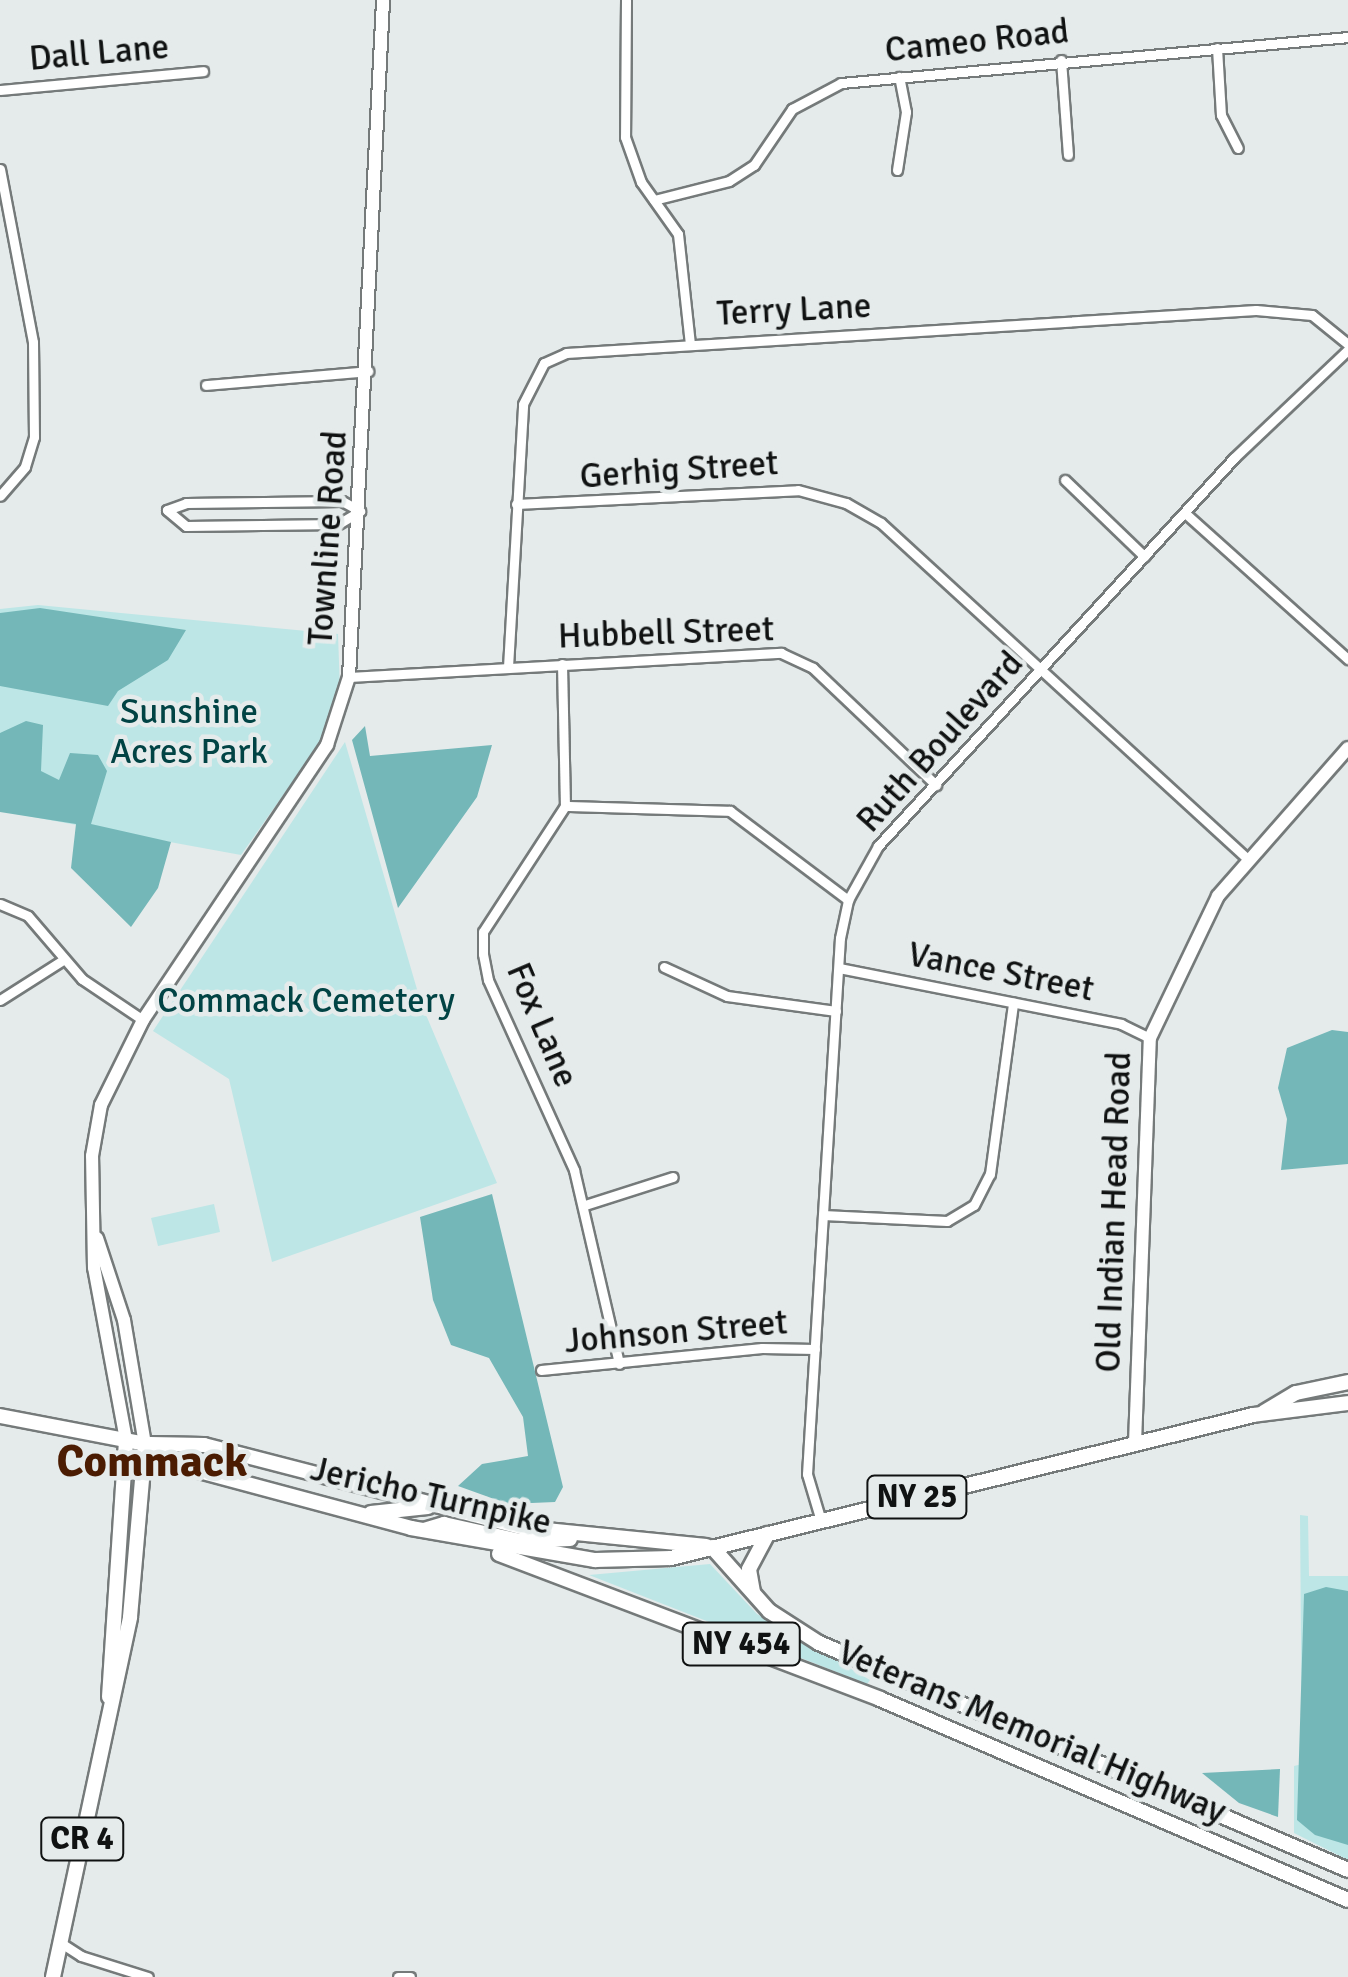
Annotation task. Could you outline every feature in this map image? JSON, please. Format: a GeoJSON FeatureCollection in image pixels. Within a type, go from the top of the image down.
{"type":"FeatureCollection","features":[{"type":"Feature","properties":{"kind":"main road","name":"Townline Road"},"geometry":{"type":"LineString","coordinates":[[142,1020],[327,745],[349,678],[368,370],[383,0]]}},
{"type":"Feature","properties":{"kind":"main road","name":"Old Indian Head Road"},"geometry":{"type":"LineString","coordinates":[[1135,1443],[1150,1038],[1218,896],[1348,748]]}},
{"type":"Feature","properties":{"kind":"main road","name":"CR 4"},"geometry":{"type":"LineString","coordinates":[[110,1700],[126,1440],[94,1268],[96,1125],[112,1075],[142,1020]]}},
{"type":"Feature","properties":{"kind":"main road","name":"CR 4"},"geometry":{"type":"LineString","coordinates":[[53,1977],[135,1584],[145,1444],[120,1302],[96,1238]]}},
{"type":"Feature","properties":{"kind":"main road","name":"Jericho Turnpike"},"geometry":{"type":"LineString","coordinates":[[1264,1413],[1296,1393],[1348,1382]]}},
{"type":"Feature","properties":{"kind":"main road","name":"Jericho Turnpike"},"geometry":{"type":"LineString","coordinates":[[145,1444],[200,1472],[466,1540],[595,1560],[671,1558],[1264,1413],[1299,1414],[1348,1403]]}},
{"type":"Feature","properties":{"kind":"main road","name":"Jericho Turnpike"},"geometry":{"type":"LineString","coordinates":[[0,1416],[145,1444],[204,1444],[428,1507],[586,1537],[672,1539],[712,1547]]}},
{"type":"Feature","properties":{"kind":"main road"},"geometry":{"type":"LineString","coordinates":[[348,1484],[342,1507],[393,1497]]}},
{"type":"Feature","properties":{"kind":"main road"},"geometry":{"type":"LineString","coordinates":[[363,1514],[428,1507]]}},
{"type":"Feature","properties":{"kind":"main road"},"geometry":{"type":"LineString","coordinates":[[424,1530],[444,1524],[520,1541],[586,1537]]}},
{"type":"Feature","properties":{"kind":"main road"},"geometry":{"type":"LineString","coordinates":[[754,1597],[749,1569],[768,1534]]}},
{"type":"Feature","properties":{"kind":"main road","name":"Veterans Memorial Highway"},"geometry":{"type":"LineString","coordinates":[[466,1540],[880,1699],[1348,1900]]}},
{"type":"Feature","properties":{"kind":"main road","name":"Veterans Memorial Highway"},"geometry":{"type":"LineString","coordinates":[[712,1547],[754,1597],[787,1624],[849,1658],[1348,1870]]}},
{"type":"Feature","properties":{"kind":"street"},"geometry":{"type":"LineString","coordinates":[[626,0],[626,138],[654,200],[678,234],[690,344]]}},
{"type":"Feature","properties":{"kind":"street","name":"Cameo Road"},"geometry":{"type":"LineString","coordinates":[[654,200],[729,181],[754,165],[792,109],[816,91],[899,77],[1061,60],[1348,38]]}},
{"type":"Feature","properties":{"kind":"street"},"geometry":{"type":"LineString","coordinates":[[1217,48],[1221,115],[1238,148]]}},
{"type":"Feature","properties":{"kind":"street"},"geometry":{"type":"LineString","coordinates":[[1061,60],[1068,155]]}},
{"type":"Feature","properties":{"kind":"street","name":"Dall Lane"},"geometry":{"type":"LineString","coordinates":[[0,90],[203,71]]}},
{"type":"Feature","properties":{"kind":"street"},"geometry":{"type":"LineString","coordinates":[[897,170],[906,112],[899,77]]}},
{"type":"Feature","properties":{"kind":"street"},"geometry":{"type":"LineString","coordinates":[[0,169],[33,342],[34,437],[24,467],[0,496]]}},
{"type":"Feature","properties":{"kind":"street","name":"Terry Lane"},"geometry":{"type":"LineString","coordinates":[[508,667],[523,404],[544,363],[566,353],[1294,310],[1312,315],[1348,347]]}},
{"type":"Feature","properties":{"kind":"street","name":"Ruth Boulevard"},"geometry":{"type":"LineString","coordinates":[[822,1520],[807,1474],[839,968],[848,900],[878,846],[1144,556],[1348,347]]}},
{"type":"Feature","properties":{"kind":"street"},"geometry":{"type":"LineString","coordinates":[[206,385],[368,370]]}},
{"type":"Feature","properties":{"kind":"street"},"geometry":{"type":"LineString","coordinates":[[1065,480],[1144,556]]}},
{"type":"Feature","properties":{"kind":"street","name":"Gerhig Street"},"geometry":{"type":"LineString","coordinates":[[516,504],[798,490],[846,503],[881,522],[1248,859]]}},
{"type":"Feature","properties":{"kind":"street"},"geometry":{"type":"LineString","coordinates":[[342,502],[360,511],[338,524],[186,526],[166,510],[186,503],[342,502]]}},
{"type":"Feature","properties":{"kind":"street"},"geometry":{"type":"LineString","coordinates":[[1185,513],[1348,660]]}},
{"type":"Feature","properties":{"kind":"street","name":"Hubbell Street"},"geometry":{"type":"LineString","coordinates":[[349,678],[761,650],[799,658],[936,785]]}},
{"type":"Feature","properties":{"kind":"street"},"geometry":{"type":"LineString","coordinates":[[562,664],[565,806],[730,811],[848,900]]}},
{"type":"Feature","properties":{"kind":"street","name":"Fox Lane"},"geometry":{"type":"LineString","coordinates":[[565,806],[483,932],[483,954],[586,1206],[618,1364]]}},
{"type":"Feature","properties":{"kind":"street"},"geometry":{"type":"LineString","coordinates":[[0,904],[28,916],[63,960],[142,1020]]}},
{"type":"Feature","properties":{"kind":"street"},"geometry":{"type":"LineString","coordinates":[[0,1000],[63,960]]}},
{"type":"Feature","properties":{"kind":"street"},"geometry":{"type":"LineString","coordinates":[[664,967],[726,996],[836,1010]]}},
{"type":"Feature","properties":{"kind":"street","name":"Vance Street"},"geometry":{"type":"LineString","coordinates":[[839,968],[1121,1024],[1150,1038]]}},
{"type":"Feature","properties":{"kind":"street"},"geometry":{"type":"LineString","coordinates":[[823,1215],[947,1220],[974,1205],[990,1174],[1012,1003]]}},
{"type":"Feature","properties":{"kind":"street"},"geometry":{"type":"LineString","coordinates":[[586,1206],[672,1177]]}},
{"type":"Feature","properties":{"kind":"street","name":"Johnson Street"},"geometry":{"type":"LineString","coordinates":[[541,1370],[762,1348],[815,1349]]}},
{"type":"Feature","properties":{"kind":"street"},"geometry":{"type":"LineString","coordinates":[[61,1942],[82,1956],[148,1977]]}},
{"type":"Feature","properties":{"kind":"street"},"geometry":{"type":"LineString","coordinates":[[398,1977],[410,1977]]}},
{"type":"Feature","properties":{"kind":"green space","name":"Sunshine Acres Park"},"geometry":{"type":"Polygon","coordinates":[[[38,605],[338,634],[340,691],[326,734],[241,855],[0,811],[0,609],[38,605]]]}},
{"type":"Feature","properties":{"kind":"green space","name":"Commack Cemetery"},"geometry":{"type":"Polygon","coordinates":[[[345,742],[421,1003],[497,1183],[272,1262],[229,1079],[153,1031],[345,742]]]}},
{"type":"Feature","properties":{"kind":"green space"},"geometry":{"type":"Polygon","coordinates":[[[214,1204],[220,1232],[158,1246],[151,1218],[214,1204]]]}},
{"type":"Feature","properties":{"kind":"green space"},"geometry":{"type":"Polygon","coordinates":[[[1300,1515],[1308,1516],[1309,1576],[1348,1576],[1348,1860],[1294,1833],[1294,1766],[1302,1764],[1300,1515]]]}},
{"type":"Feature","properties":{"kind":"green space"},"geometry":{"type":"Polygon","coordinates":[[[710,1564],[757,1614],[870,1680],[867,1684],[589,1575],[710,1564]]]}},
{"type":"Feature","properties":{"kind":"shaded area"},"geometry":{"type":"Polygon","coordinates":[[[40,608],[186,630],[168,660],[118,691],[108,706],[0,686],[0,613],[40,608]]]}},
{"type":"Feature","properties":{"kind":"shaded area"},"geometry":{"type":"Polygon","coordinates":[[[26,721],[43,725],[41,771],[59,780],[70,753],[98,755],[107,771],[91,824],[171,842],[158,888],[131,927],[71,868],[76,824],[0,812],[0,733],[26,721]]]}},
{"type":"Feature","properties":{"kind":"shaded area"},"geometry":{"type":"Polygon","coordinates":[[[365,726],[370,756],[492,745],[477,797],[398,908],[352,740],[365,726]]]}},
{"type":"Feature","properties":{"kind":"shaded area"},"geometry":{"type":"Polygon","coordinates":[[[1332,1030],[1348,1032],[1348,1164],[1281,1170],[1287,1119],[1278,1088],[1287,1048],[1332,1030]]]}},
{"type":"Feature","properties":{"kind":"shaded area"},"geometry":{"type":"Polygon","coordinates":[[[492,1194],[563,1487],[555,1502],[508,1504],[458,1486],[482,1464],[528,1456],[523,1417],[489,1358],[451,1345],[433,1300],[420,1217],[492,1194]]]}},
{"type":"Feature","properties":{"kind":"shaded area"},"geometry":{"type":"Polygon","coordinates":[[[1326,1587],[1348,1591],[1348,1845],[1315,1835],[1297,1820],[1304,1594],[1326,1587]]]}},
{"type":"Feature","properties":{"kind":"shaded area"},"geometry":{"type":"Polygon","coordinates":[[[1280,1769],[1278,1817],[1239,1803],[1202,1773],[1280,1769]]]}},
{"type":"Feature","properties":{"kind":"district","name":"Commack"},"geometry":{"type":"Point","coordinates":[152,1462]}}]}
